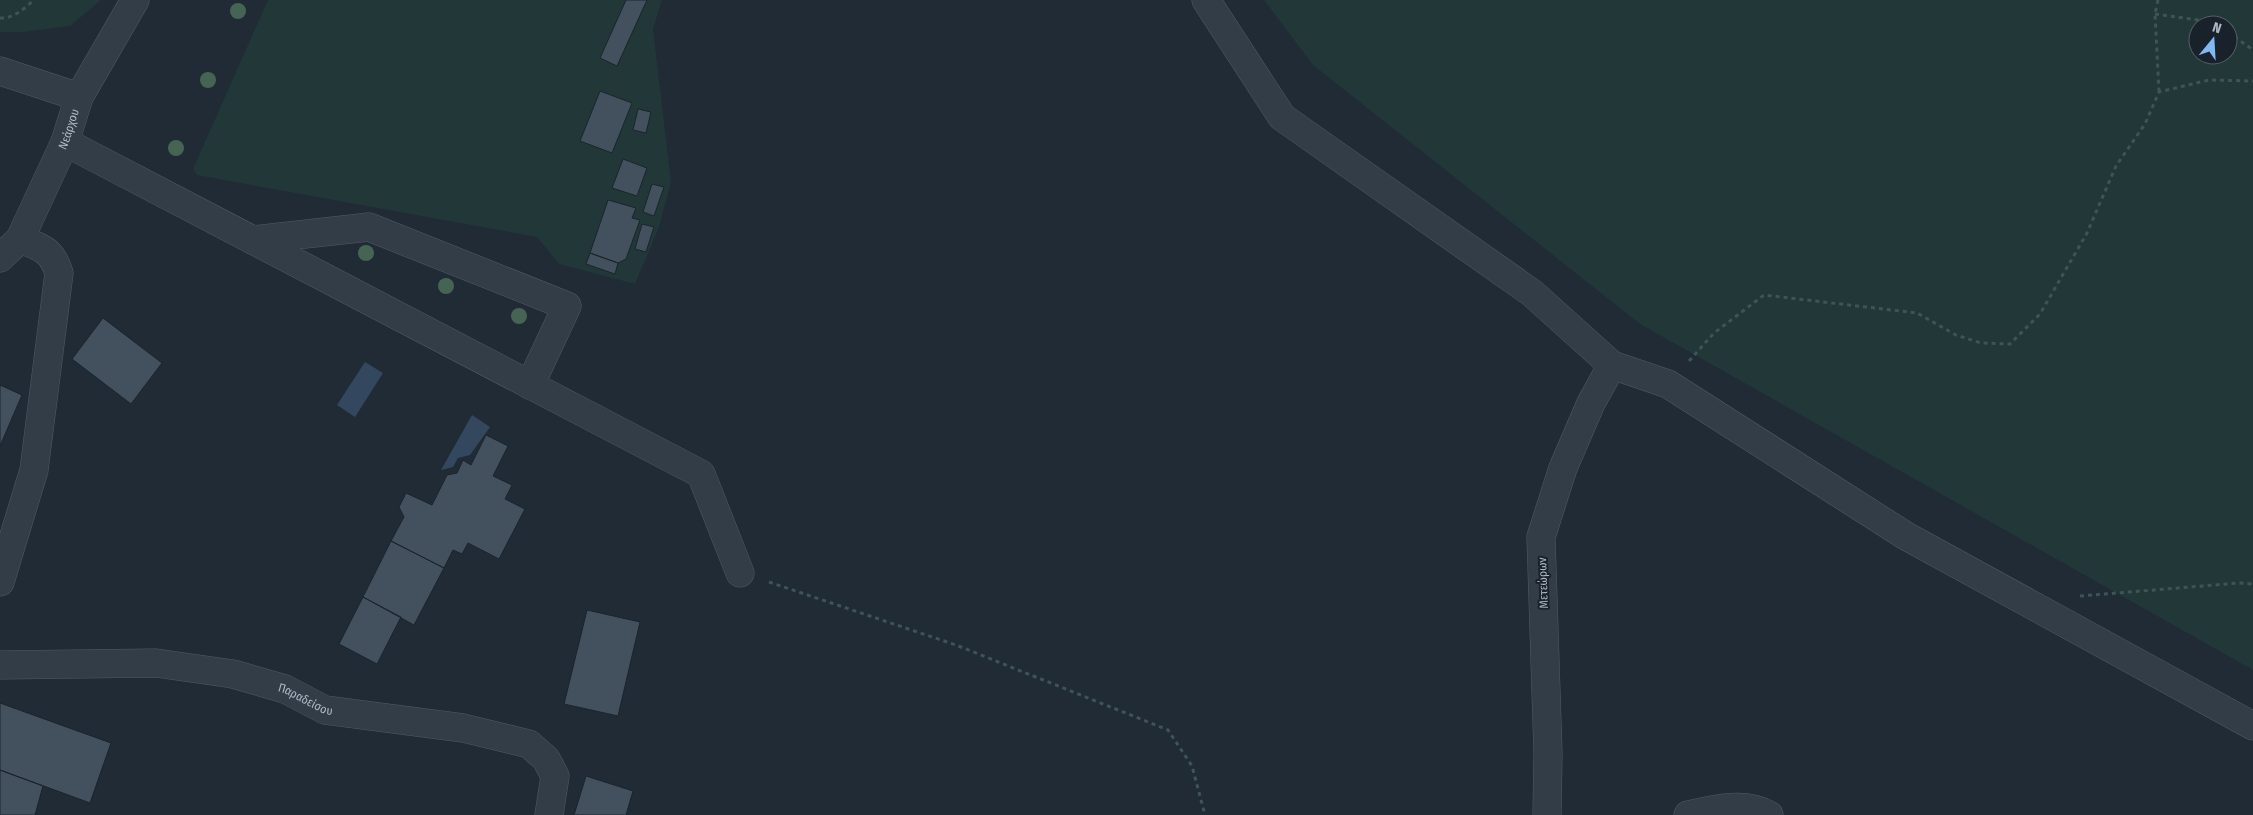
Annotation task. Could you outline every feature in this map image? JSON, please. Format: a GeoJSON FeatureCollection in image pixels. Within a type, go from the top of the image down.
{"type":"FeatureCollection","features":[{"type":"Feature","properties":{"kind":"street","name":"Νεάρχου"},"geometry":{"type":"LineString","coordinates":[[0,258],[20,239],[65,142],[79,97],[135,0]]}},
{"type":"Feature","properties":{"kind":"street"},"geometry":{"type":"LineString","coordinates":[[1206,0],[1282,117],[1532,292],[1612,365],[1668,384],[1906,536],[2253,726]]}},
{"type":"Feature","properties":{"kind":"street"},"geometry":{"type":"LineString","coordinates":[[0,71],[79,97]]}},
{"type":"Feature","properties":{"kind":"street"},"geometry":{"type":"LineString","coordinates":[[65,142],[701,474],[740,572]]}},
{"type":"Feature","properties":{"kind":"street"},"geometry":{"type":"LineString","coordinates":[[252,240],[369,227],[567,306],[530,385]]}},
{"type":"Feature","properties":{"kind":"street"},"geometry":{"type":"LineString","coordinates":[[0,582],[34,470],[59,273],[55,260],[44,248],[20,239]]}},
{"type":"Feature","properties":{"kind":"street","name":"Μετεώρων"},"geometry":{"type":"LineString","coordinates":[[1547,815],[1548,754],[1542,538],[1563,468],[1591,403],[1612,365]]}},
{"type":"Feature","properties":{"kind":"street","name":"Παραδείσου"},"geometry":{"type":"LineString","coordinates":[[0,665],[156,663],[233,674],[285,689],[325,710],[463,728],[529,744],[546,759],[555,776],[548,815]]}},
{"type":"Feature","properties":{"kind":"street"},"geometry":{"type":"LineString","coordinates":[[1688,815],[1723,806],[1763,811],[1769,815]]}},
{"type":"Feature","properties":{"kind":"path"},"geometry":{"type":"LineString","coordinates":[[0,18],[6,18],[22,10],[34,0]]}},
{"type":"Feature","properties":{"kind":"path"},"geometry":{"type":"LineString","coordinates":[[1668,384],[1714,333],[1764,295],[1917,313],[1956,335],[1981,343],[2010,344],[2040,314],[2087,233],[2116,166],[2145,124],[2159,92],[2156,14],[2158,0]]}},
{"type":"Feature","properties":{"kind":"path"},"geometry":{"type":"LineString","coordinates":[[2156,14],[2188,18]]}},
{"type":"Feature","properties":{"kind":"path"},"geometry":{"type":"LineString","coordinates":[[2238,39],[2253,50]]}},
{"type":"Feature","properties":{"kind":"path"},"geometry":{"type":"LineString","coordinates":[[2159,92],[2209,80],[2253,81]]}},
{"type":"Feature","properties":{"kind":"path"},"geometry":{"type":"LineString","coordinates":[[740,572],[956,645],[1168,730],[1192,766],[1205,815]]}},
{"type":"Feature","properties":{"kind":"path"},"geometry":{"type":"LineString","coordinates":[[2071,596],[2238,583],[2253,584]]}},
{"type":"Feature","properties":{"kind":"green space"},"geometry":{"type":"Polygon","coordinates":[[[0,0],[101,0],[70,26],[23,32],[0,32],[0,0]]]}},
{"type":"Feature","properties":{"kind":"green space"},"geometry":{"type":"Polygon","coordinates":[[[268,0],[662,0],[653,29],[671,182],[659,227],[635,284],[559,264],[537,237],[197,175],[193,169],[268,0]]]}},
{"type":"Feature","properties":{"kind":"green space"},"geometry":{"type":"Polygon","coordinates":[[[1264,0],[2253,0],[2253,670],[1640,324],[1313,65],[1264,0]]]}},
{"type":"Feature","properties":{"kind":"water"},"geometry":{"type":"Polygon","coordinates":[[[365,362],[383,373],[355,417],[337,405],[365,362]]]}},
{"type":"Feature","properties":{"kind":"water"},"geometry":{"type":"Polygon","coordinates":[[[472,415],[490,427],[470,455],[458,458],[453,467],[441,470],[472,415]]]}},
{"type":"Feature","properties":{"kind":"building"},"geometry":{"type":"Polygon","coordinates":[[[626,0],[647,0],[617,66],[600,58],[626,0]]]}},
{"type":"Feature","properties":{"kind":"building"},"geometry":{"type":"Polygon","coordinates":[[[600,91],[632,103],[612,153],[580,141],[600,91]]]}},
{"type":"Feature","properties":{"kind":"building"},"geometry":{"type":"Polygon","coordinates":[[[638,109],[651,112],[646,133],[633,130],[638,109]]]}},
{"type":"Feature","properties":{"kind":"building"},"geometry":{"type":"Polygon","coordinates":[[[623,159],[647,168],[637,196],[612,188],[623,159]]]}},
{"type":"Feature","properties":{"kind":"building"},"geometry":{"type":"Polygon","coordinates":[[[652,184],[664,187],[654,216],[643,212],[652,184]]]}},
{"type":"Feature","properties":{"kind":"building"},"geometry":{"type":"Polygon","coordinates":[[[608,200],[636,208],[632,218],[640,220],[626,259],[618,263],[590,253],[608,200]]]}},
{"type":"Feature","properties":{"kind":"building"},"geometry":{"type":"Polygon","coordinates":[[[642,224],[654,227],[646,252],[635,249],[642,224]]]}},
{"type":"Feature","properties":{"kind":"building"},"geometry":{"type":"Polygon","coordinates":[[[590,253],[618,263],[615,274],[586,264],[590,253]]]}},
{"type":"Feature","properties":{"kind":"building"},"geometry":{"type":"Polygon","coordinates":[[[103,318],[162,363],[131,404],[72,359],[103,318]]]}},
{"type":"Feature","properties":{"kind":"building"},"geometry":{"type":"Polygon","coordinates":[[[0,385],[22,395],[0,446],[0,385]]]}},
{"type":"Feature","properties":{"kind":"building"},"geometry":{"type":"Polygon","coordinates":[[[486,435],[508,446],[493,476],[512,485],[505,499],[525,509],[499,559],[468,543],[462,554],[453,550],[444,568],[391,541],[404,517],[399,507],[406,493],[432,505],[447,475],[457,473],[463,460],[471,465],[486,435]]]}},
{"type":"Feature","properties":{"kind":"building"},"geometry":{"type":"Polygon","coordinates":[[[391,541],[444,568],[414,625],[363,597],[391,541]]]}},
{"type":"Feature","properties":{"kind":"building"},"geometry":{"type":"Polygon","coordinates":[[[363,597],[401,617],[377,664],[339,644],[363,597]]]}},
{"type":"Feature","properties":{"kind":"building"},"geometry":{"type":"Polygon","coordinates":[[[587,610],[640,622],[618,716],[564,704],[587,610]]]}},
{"type":"Feature","properties":{"kind":"building"},"geometry":{"type":"Polygon","coordinates":[[[0,703],[111,743],[90,803],[0,770],[0,703]]]}},
{"type":"Feature","properties":{"kind":"building"},"geometry":{"type":"Polygon","coordinates":[[[0,770],[43,786],[35,815],[0,815],[0,770]]]}},
{"type":"Feature","properties":{"kind":"building"},"geometry":{"type":"Polygon","coordinates":[[[586,776],[633,791],[626,815],[574,815],[586,776]]]}}]}
